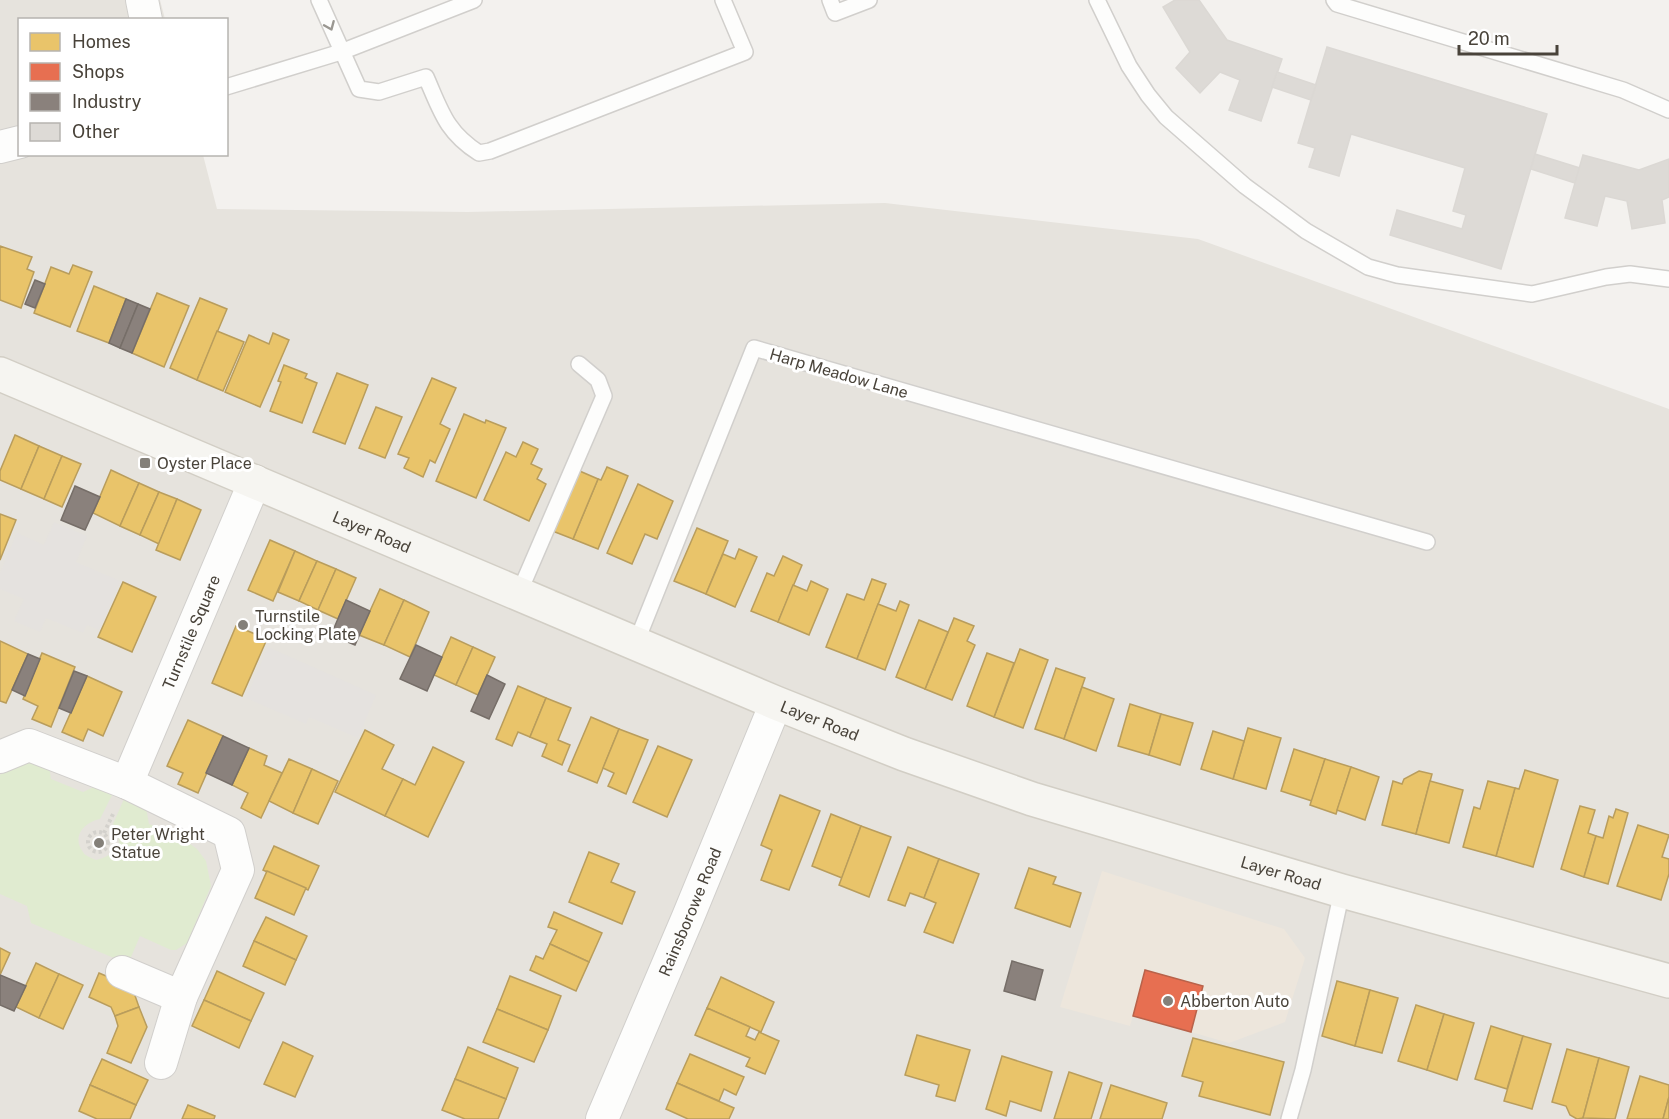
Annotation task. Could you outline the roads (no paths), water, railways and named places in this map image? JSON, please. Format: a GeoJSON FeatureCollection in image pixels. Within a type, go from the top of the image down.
{"type":"FeatureCollection","features":[{"type":"Feature","properties":{"kind":"main road","name":"Layer Road"},"geometry":{"type":"LineString","coordinates":[[0,374],[255,480],[776,703],[904,754],[1032,800],[1342,891],[1669,981]]}},
{"type":"Feature","properties":{"kind":"street"},"geometry":{"type":"LineString","coordinates":[[142,0],[146,18]]}},
{"type":"Feature","properties":{"kind":"street"},"geometry":{"type":"LineString","coordinates":[[0,147],[18,142]]}},
{"type":"Feature","properties":{"kind":"street","name":"Turnstile Square"},"geometry":{"type":"LineString","coordinates":[[127,783],[255,480]]}},
{"type":"Feature","properties":{"kind":"street","name":"Rainsborowe Road"},"geometry":{"type":"LineString","coordinates":[[602,1119],[776,703]]}},
{"type":"Feature","properties":{"kind":"street"},"geometry":{"type":"LineString","coordinates":[[0,757],[29,745],[127,783],[229,833],[238,870],[181,997],[161,1063]]}},
{"type":"Feature","properties":{"kind":"street"},"geometry":{"type":"LineString","coordinates":[[122,972],[181,997]]}},
{"type":"Feature","properties":{"kind":"lane"},"geometry":{"type":"LineString","coordinates":[[319,0],[358,89],[379,93],[426,77],[447,124],[462,142],[480,153],[745,52],[723,0]]}},
{"type":"Feature","properties":{"kind":"lane"},"geometry":{"type":"LineString","coordinates":[[228,86],[341,52],[474,0]]}},
{"type":"Feature","properties":{"kind":"lane"},"geometry":{"type":"LineString","coordinates":[[830,0],[835,13],[869,0]]}},
{"type":"Feature","properties":{"kind":"lane"},"geometry":{"type":"LineString","coordinates":[[1097,0],[1129,66],[1166,117],[1245,186],[1306,231],[1368,267],[1397,275],[1532,294],[1630,273],[1669,279]]}},
{"type":"Feature","properties":{"kind":"lane"},"geometry":{"type":"LineString","coordinates":[[1334,0],[1348,7],[1623,90],[1669,110]]}},
{"type":"Feature","properties":{"kind":"lane","name":"Harp Meadow Lane"},"geometry":{"type":"LineString","coordinates":[[636,643],[754,348],[1427,542]]}},
{"type":"Feature","properties":{"kind":"lane"},"geometry":{"type":"LineString","coordinates":[[519,592],[604,396],[598,380],[579,364]]}},
{"type":"Feature","properties":{"kind":"lane"},"geometry":{"type":"LineString","coordinates":[[1289,1119],[1303,1070],[1342,891]]}},
{"type":"Feature","properties":{"kind":"place","name":"Oyster Place"},"geometry":{"type":"Point","coordinates":[145,463]}},
{"type":"Feature","properties":{"kind":"place","name":"Turnstile Locking Plate"},"geometry":{"type":"Point","coordinates":[243,625]}},
{"type":"Feature","properties":{"kind":"place","name":"Peter Wright Statue"},"geometry":{"type":"Point","coordinates":[99,843]}},
{"type":"Feature","properties":{"kind":"place","name":"Abberton Auto"},"geometry":{"type":"Point","coordinates":[1168,1001]}}]}
